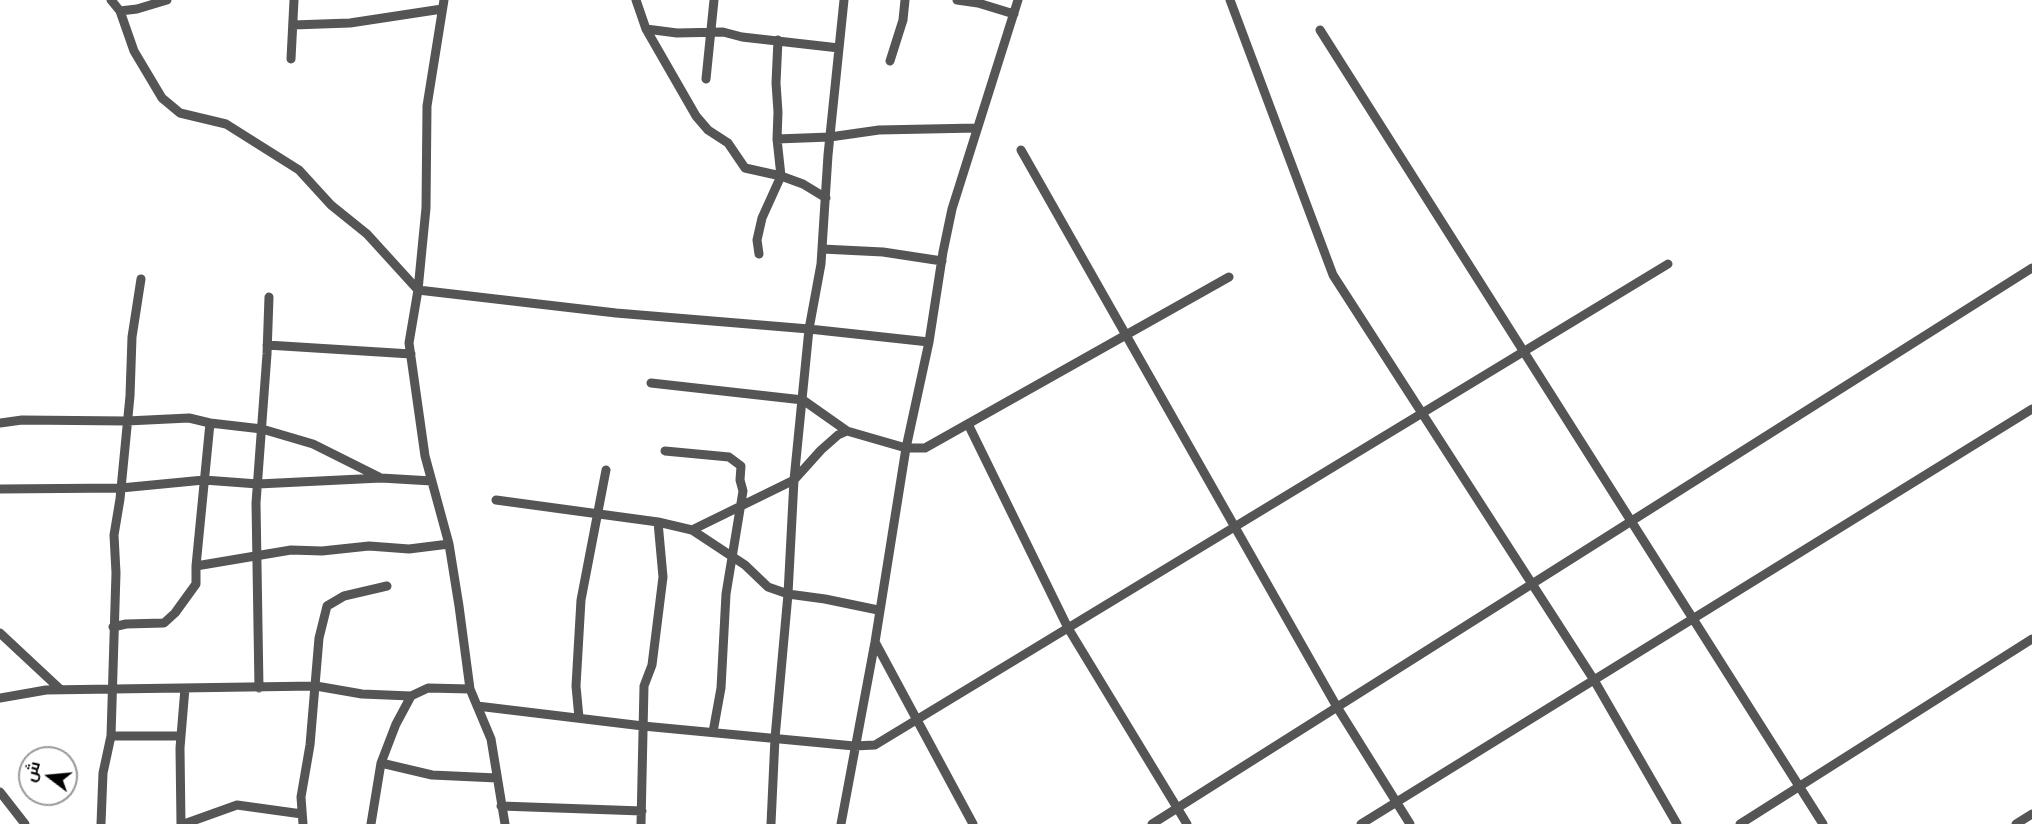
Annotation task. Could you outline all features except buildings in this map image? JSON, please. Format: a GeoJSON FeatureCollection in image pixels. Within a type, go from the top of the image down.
{"type":"FeatureCollection","features":[{"type":"Feature","properties":{"kind":"street"},"geometry":{"type":"LineString","coordinates":[[111,0],[120,11],[134,51],[162,98],[180,113],[226,124],[299,170],[331,205],[367,234],[418,290],[616,313],[809,329],[929,342]]}},
{"type":"Feature","properties":{"kind":"street"},"geometry":{"type":"LineString","coordinates":[[120,11],[137,9],[167,0]]}},
{"type":"Feature","properties":{"kind":"street"},"geometry":{"type":"LineString","coordinates":[[291,59],[294,0]]}},
{"type":"Feature","properties":{"kind":"street"},"geometry":{"type":"LineString","coordinates":[[636,0],[646,29],[696,116],[708,130],[728,143],[745,168],[781,176],[803,184],[826,198]]}},
{"type":"Feature","properties":{"kind":"street"},"geometry":{"type":"LineString","coordinates":[[706,79],[714,0]]}},
{"type":"Feature","properties":{"kind":"street"},"geometry":{"type":"LineString","coordinates":[[771,824],[794,480],[809,329],[821,264],[830,137],[844,0]]}},
{"type":"Feature","properties":{"kind":"street"},"geometry":{"type":"LineString","coordinates":[[890,62],[903,20],[905,0]]}},
{"type":"Feature","properties":{"kind":"street"},"geometry":{"type":"LineString","coordinates":[[957,0],[978,3],[1014,14]]}},
{"type":"Feature","properties":{"kind":"street"},"geometry":{"type":"LineString","coordinates":[[841,824],[875,642],[906,448],[929,342],[952,209],[1018,0]]}},
{"type":"Feature","properties":{"kind":"street"},"geometry":{"type":"LineString","coordinates":[[1230,0],[1333,275],[1594,680],[1677,824]]}},
{"type":"Feature","properties":{"kind":"street"},"geometry":{"type":"LineString","coordinates":[[292,25],[350,23],[443,4],[427,106],[426,208],[418,290],[409,343],[424,445],[449,544],[470,689],[491,739],[504,824]]}},
{"type":"Feature","properties":{"kind":"street"},"geometry":{"type":"LineString","coordinates":[[646,29],[677,33],[723,32],[839,48]]}},
{"type":"Feature","properties":{"kind":"street"},"geometry":{"type":"LineString","coordinates":[[1320,30],[1823,824]]}},
{"type":"Feature","properties":{"kind":"street"},"geometry":{"type":"LineString","coordinates":[[759,254],[757,240],[762,218],[781,176],[777,139],[778,40]]}},
{"type":"Feature","properties":{"kind":"street"},"geometry":{"type":"LineString","coordinates":[[777,139],[830,137],[879,130],[977,128]]}},
{"type":"Feature","properties":{"kind":"street"},"geometry":{"type":"LineString","coordinates":[[1021,150],[1337,707],[1410,824]]}},
{"type":"Feature","properties":{"kind":"street"},"geometry":{"type":"LineString","coordinates":[[822,249],[883,252],[942,261]]}},
{"type":"Feature","properties":{"kind":"street"},"geometry":{"type":"LineString","coordinates":[[477,706],[643,726],[854,746],[875,745],[1668,264]]}},
{"type":"Feature","properties":{"kind":"street"},"geometry":{"type":"LineString","coordinates":[[1152,824],[2032,268]]}},
{"type":"Feature","properties":{"kind":"street"},"geometry":{"type":"LineString","coordinates":[[651,383],[803,400],[847,431],[906,448],[925,447],[1229,277]]}},
{"type":"Feature","properties":{"kind":"street"},"geometry":{"type":"LineString","coordinates":[[101,824],[103,772],[111,736],[116,573],[114,535],[121,488],[132,337],[141,279]]}},
{"type":"Feature","properties":{"kind":"street"},"geometry":{"type":"LineString","coordinates":[[259,688],[258,484],[269,297]]}},
{"type":"Feature","properties":{"kind":"street"},"geometry":{"type":"LineString","coordinates":[[267,345],[411,354]]}},
{"type":"Feature","properties":{"kind":"street"},"geometry":{"type":"LineString","coordinates":[[1361,824],[2032,409]]}},
{"type":"Feature","properties":{"kind":"street"},"geometry":{"type":"LineString","coordinates":[[0,423],[22,420],[127,421],[189,418],[210,423],[262,429],[313,444],[381,478]]}},
{"type":"Feature","properties":{"kind":"street"},"geometry":{"type":"LineString","coordinates":[[113,627],[126,624],[164,623],[175,613],[196,584],[210,423]]}},
{"type":"Feature","properties":{"kind":"street"},"geometry":{"type":"LineString","coordinates":[[968,424],[1068,628],[1187,824]]}},
{"type":"Feature","properties":{"kind":"street"},"geometry":{"type":"LineString","coordinates":[[692,530],[794,480],[821,450],[838,435],[847,431]]}},
{"type":"Feature","properties":{"kind":"street"},"geometry":{"type":"LineString","coordinates":[[665,451],[729,457],[741,466],[740,480],[743,491],[726,594],[721,688],[713,732]]}},
{"type":"Feature","properties":{"kind":"street"},"geometry":{"type":"LineString","coordinates":[[579,718],[576,686],[581,600],[606,470]]}},
{"type":"Feature","properties":{"kind":"street"},"geometry":{"type":"LineString","coordinates":[[0,489],[121,488],[204,480],[258,484],[381,478],[432,481]]}},
{"type":"Feature","properties":{"kind":"street"},"geometry":{"type":"LineString","coordinates":[[496,500],[658,522],[692,530],[745,565],[768,586],[788,594],[879,610]]}},
{"type":"Feature","properties":{"kind":"street"},"geometry":{"type":"LineString","coordinates":[[641,824],[644,686],[652,664],[663,577],[658,522]]}},
{"type":"Feature","properties":{"kind":"street"},"geometry":{"type":"LineString","coordinates":[[196,566],[291,550],[322,551],[369,546],[409,549],[449,544]]}},
{"type":"Feature","properties":{"kind":"street"},"geometry":{"type":"LineString","coordinates":[[185,688],[181,736],[182,824],[237,805],[303,819],[301,797],[310,745],[319,638],[327,606],[344,596],[387,586]]}},
{"type":"Feature","properties":{"kind":"street"},"geometry":{"type":"LineString","coordinates":[[0,633],[61,690]]}},
{"type":"Feature","properties":{"kind":"street"},"geometry":{"type":"LineString","coordinates":[[1740,824],[2032,639]]}},
{"type":"Feature","properties":{"kind":"street"},"geometry":{"type":"LineString","coordinates":[[875,642],[973,824]]}},
{"type":"Feature","properties":{"kind":"street"},"geometry":{"type":"LineString","coordinates":[[0,698],[46,690],[111,688],[316,686],[362,694],[411,696],[428,688],[470,689]]}},
{"type":"Feature","properties":{"kind":"street"},"geometry":{"type":"LineString","coordinates":[[371,824],[381,763],[396,723],[411,696]]}},
{"type":"Feature","properties":{"kind":"street"},"geometry":{"type":"LineString","coordinates":[[111,736],[181,736]]}},
{"type":"Feature","properties":{"kind":"street"},"geometry":{"type":"LineString","coordinates":[[381,763],[432,775],[497,778]]}},
{"type":"Feature","properties":{"kind":"street"},"geometry":{"type":"LineString","coordinates":[[0,792],[25,824]]}},
{"type":"Feature","properties":{"kind":"street"},"geometry":{"type":"LineString","coordinates":[[501,806],[642,811]]}},
{"type":"Feature","properties":{"kind":"street"},"geometry":{"type":"LineString","coordinates":[[2016,824],[2032,814]]}}]}
